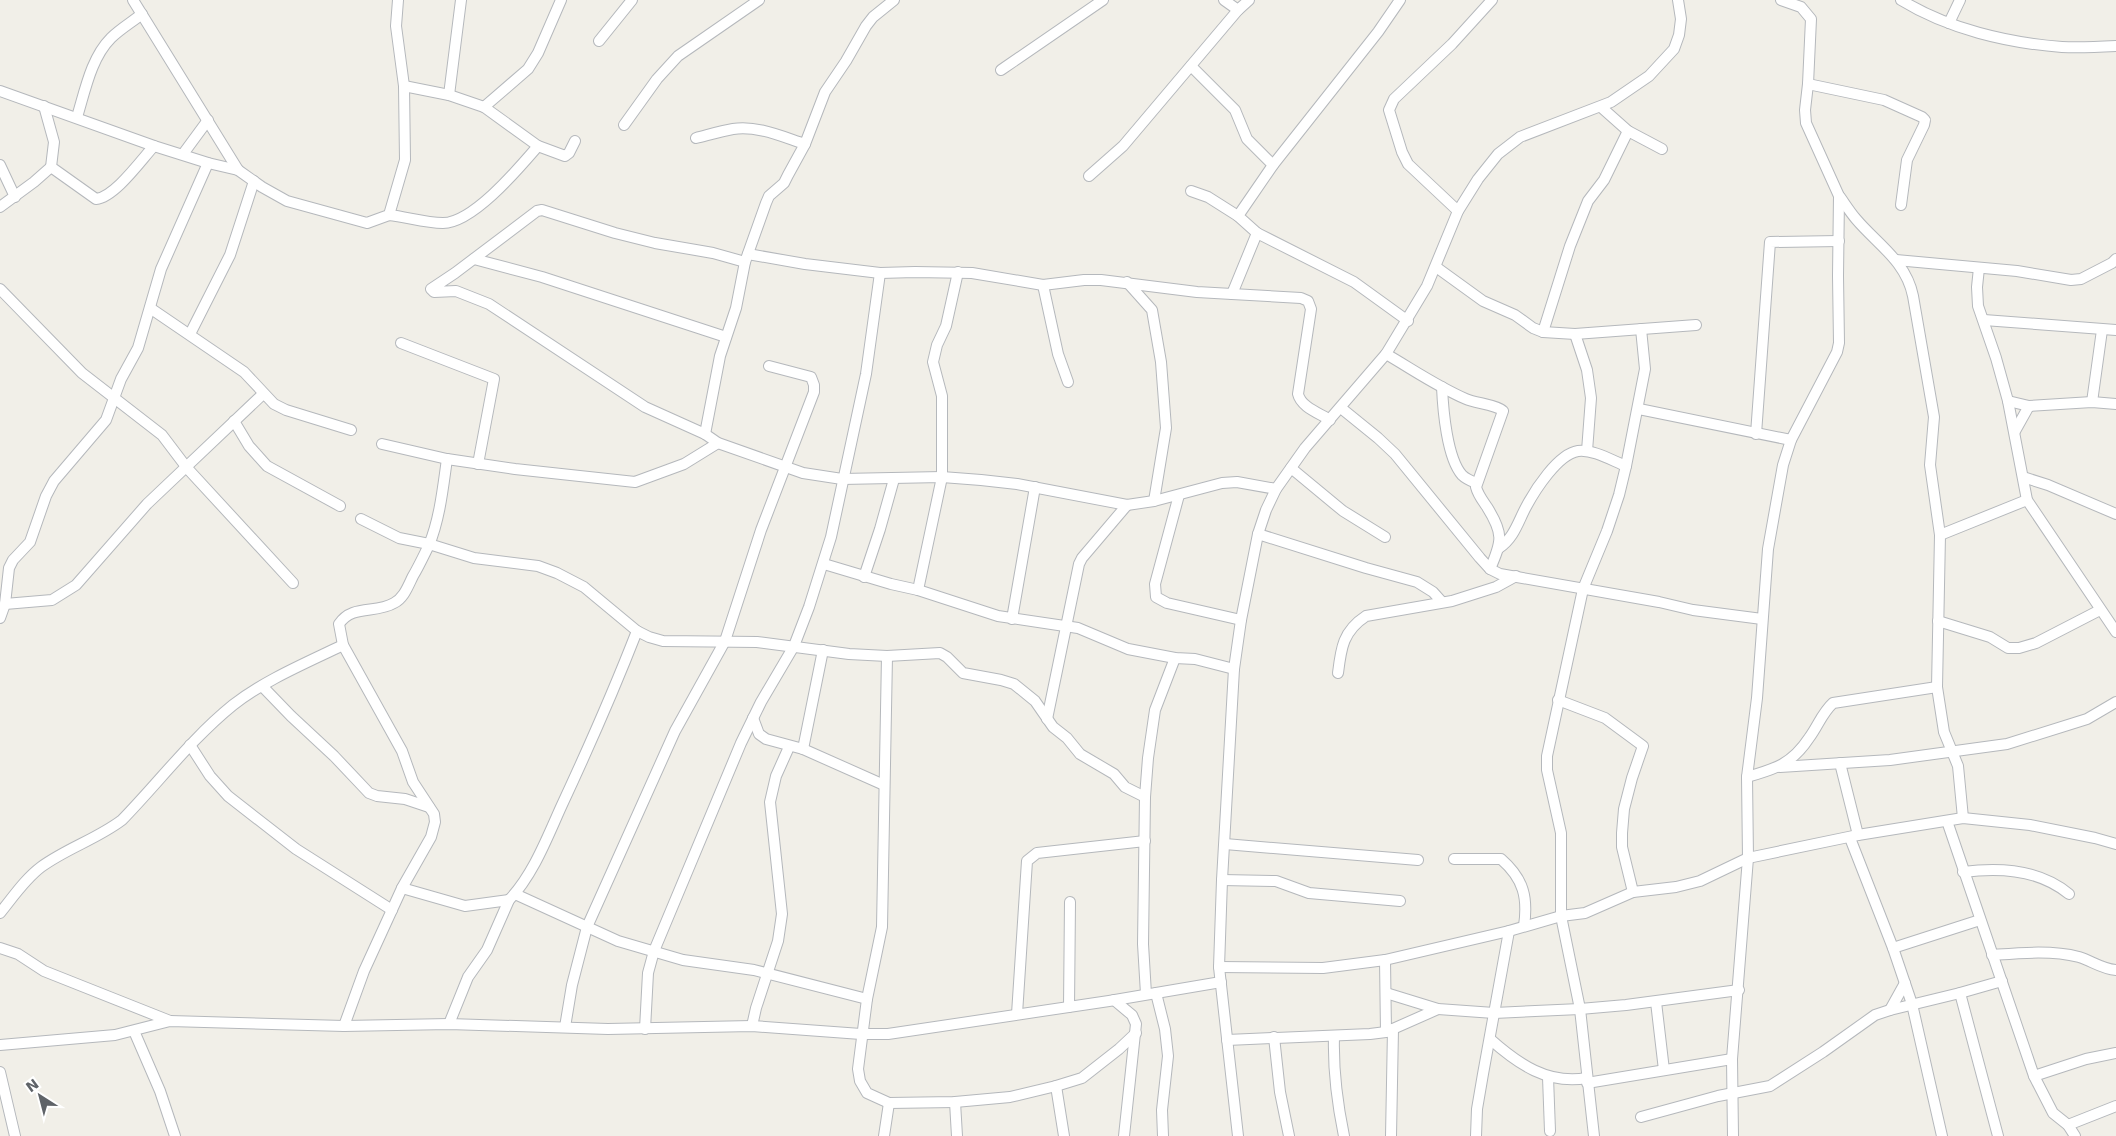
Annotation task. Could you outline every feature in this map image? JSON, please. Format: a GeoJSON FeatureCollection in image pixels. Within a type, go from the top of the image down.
{"type":"FeatureCollection","features":[{"type":"Feature","properties":{"kind":"street"},"geometry":{"type":"LineString","coordinates":[[133,0],[238,170]]}},
{"type":"Feature","properties":{"kind":"street"},"geometry":{"type":"LineString","coordinates":[[389,215],[404,160],[404,86],[396,32],[398,0]]}},
{"type":"Feature","properties":{"kind":"street"},"geometry":{"type":"LineString","coordinates":[[449,95],[461,0]]}},
{"type":"Feature","properties":{"kind":"street"},"geometry":{"type":"LineString","coordinates":[[484,106],[528,69],[538,53],[561,0]]}},
{"type":"Feature","properties":{"kind":"street"},"geometry":{"type":"LineString","coordinates":[[599,41],[632,0]]}},
{"type":"Feature","properties":{"kind":"street"},"geometry":{"type":"LineString","coordinates":[[624,125],[657,79],[678,56],[759,0]]}},
{"type":"Feature","properties":{"kind":"street"},"geometry":{"type":"LineString","coordinates":[[705,434],[720,356],[736,308],[747,258],[769,196],[784,182],[805,144],[825,92],[866,26],[873,17],[894,0]]}},
{"type":"Feature","properties":{"kind":"street"},"geometry":{"type":"LineString","coordinates":[[1001,70],[1103,0]]}},
{"type":"Feature","properties":{"kind":"street"},"geometry":{"type":"LineString","coordinates":[[1224,0],[1238,10]]}},
{"type":"Feature","properties":{"kind":"street"},"geometry":{"type":"LineString","coordinates":[[1089,176],[1124,146],[1238,10],[1249,0]]}},
{"type":"Feature","properties":{"kind":"street"},"geometry":{"type":"LineString","coordinates":[[1238,216],[1273,165],[1378,32],[1400,0]]}},
{"type":"Feature","properties":{"kind":"street"},"geometry":{"type":"LineString","coordinates":[[1458,211],[1408,164],[1402,152],[1389,110],[1394,99],[1452,44],[1492,0]]}},
{"type":"Feature","properties":{"kind":"street"},"geometry":{"type":"LineString","coordinates":[[1238,1136],[1219,967],[1222,880],[1234,669],[1241,620],[1258,534],[1266,510],[1276,489],[1291,468],[1386,354],[1408,321],[1436,267],[1458,211],[1478,178],[1498,154],[1520,137],[1601,107],[1649,76],[1674,50],[1681,20],[1678,0]]}},
{"type":"Feature","properties":{"kind":"street"},"geometry":{"type":"LineString","coordinates":[[1733,1136],[1732,1059],[1739,990],[1748,858],[1747,777],[1757,698],[1762,619],[1772,524],[1783,465],[1791,440],[1837,352],[1839,343],[1839,196],[1836,184],[1808,130],[1805,110],[1811,19],[1801,7],[1781,0]]}},
{"type":"Feature","properties":{"kind":"street"},"geometry":{"type":"LineString","coordinates":[[1901,0],[1950,23],[2012,40],[2063,47],[2116,46]]}},
{"type":"Feature","properties":{"kind":"street"},"geometry":{"type":"LineString","coordinates":[[1950,23],[1960,0]]}},
{"type":"Feature","properties":{"kind":"street"},"geometry":{"type":"LineString","coordinates":[[77,117],[90,77],[103,48],[111,38],[142,14]]}},
{"type":"Feature","properties":{"kind":"street"},"geometry":{"type":"LineString","coordinates":[[1191,66],[1235,110],[1247,138],[1273,165]]}},
{"type":"Feature","properties":{"kind":"street"},"geometry":{"type":"LineString","coordinates":[[1808,84],[1884,100],[1925,120],[1908,160],[1901,205]]}},
{"type":"Feature","properties":{"kind":"street"},"geometry":{"type":"LineString","coordinates":[[404,86],[449,95],[484,106],[538,146],[565,156],[570,152],[575,142]]}},
{"type":"Feature","properties":{"kind":"street"},"geometry":{"type":"LineString","coordinates":[[0,90],[154,146],[208,163],[238,170],[275,195],[287,200],[367,223],[389,215],[443,223],[452,222],[472,211],[503,186],[538,146]]}},
{"type":"Feature","properties":{"kind":"street"},"geometry":{"type":"LineString","coordinates":[[0,206],[51,167],[54,142],[44,106]]}},
{"type":"Feature","properties":{"kind":"street"},"geometry":{"type":"LineString","coordinates":[[1601,107],[1628,131],[1662,149]]}},
{"type":"Feature","properties":{"kind":"street"},"geometry":{"type":"LineString","coordinates":[[183,154],[208,120]]}},
{"type":"Feature","properties":{"kind":"street"},"geometry":{"type":"LineString","coordinates":[[696,138],[735,129],[750,129],[805,144]]}},
{"type":"Feature","properties":{"kind":"street"},"geometry":{"type":"LineString","coordinates":[[1543,332],[1570,246],[1588,201],[1604,180],[1628,131]]}},
{"type":"Feature","properties":{"kind":"street"},"geometry":{"type":"LineString","coordinates":[[51,167],[90,196],[102,198],[117,187],[154,146]]}},
{"type":"Feature","properties":{"kind":"street"},"geometry":{"type":"LineString","coordinates":[[0,618],[9,568],[13,560],[30,542],[46,496],[54,481],[106,420],[121,379],[138,348],[161,270],[208,163]]}},
{"type":"Feature","properties":{"kind":"street"},"geometry":{"type":"LineString","coordinates":[[0,165],[15,196]]}},
{"type":"Feature","properties":{"kind":"street"},"geometry":{"type":"LineString","coordinates":[[190,334],[230,256],[254,181]]}},
{"type":"Feature","properties":{"kind":"street"},"geometry":{"type":"LineString","coordinates":[[1192,191],[1208,197],[1238,216],[1257,234],[1354,282],[1408,321]]}},
{"type":"Feature","properties":{"kind":"street"},"geometry":{"type":"LineString","coordinates":[[1839,196],[1855,218],[1896,260],[1910,283],[1934,417],[1930,465],[1940,534],[1937,686],[1944,732],[1958,766],[1963,818]]}},
{"type":"Feature","properties":{"kind":"street"},"geometry":{"type":"LineString","coordinates":[[1276,489],[1237,482],[1222,483],[1178,495],[1128,505],[1034,487],[942,477],[842,479],[808,474],[718,443],[705,434],[645,406],[490,304],[460,292],[432,291],[432,287],[456,274],[532,215],[542,210],[615,233],[655,243],[747,258],[880,273],[958,272],[1044,286],[1084,280],[1127,282],[1197,292],[1301,298],[1308,301],[1311,309],[1298,394],[1304,404],[1330,420]]}},
{"type":"Feature","properties":{"kind":"street"},"geometry":{"type":"LineString","coordinates":[[1232,294],[1257,234]]}},
{"type":"Feature","properties":{"kind":"street"},"geometry":{"type":"LineString","coordinates":[[1756,434],[1770,242],[1839,241]]}},
{"type":"Feature","properties":{"kind":"street"},"geometry":{"type":"LineString","coordinates":[[474,259],[542,277],[726,337]]}},
{"type":"Feature","properties":{"kind":"street"},"geometry":{"type":"LineString","coordinates":[[1896,260],[2017,271],[2071,280],[2081,279],[2116,259]]}},
{"type":"Feature","properties":{"kind":"street"},"geometry":{"type":"LineString","coordinates":[[1436,267],[1483,301],[1515,315],[1533,328],[1543,332],[1575,334],[1696,325]]}},
{"type":"Feature","properties":{"kind":"street"},"geometry":{"type":"LineString","coordinates":[[1979,268],[1976,288],[1978,306],[1984,320],[2008,401],[2027,500],[2116,632]]}},
{"type":"Feature","properties":{"kind":"street"},"geometry":{"type":"LineString","coordinates":[[918,590],[942,477],[942,396],[933,362],[937,345],[946,326],[958,272]]}},
{"type":"Feature","properties":{"kind":"street"},"geometry":{"type":"LineString","coordinates":[[645,1029],[648,973],[654,951],[726,777],[753,718],[794,646],[824,564],[866,374],[880,273]]}},
{"type":"Feature","properties":{"kind":"street"},"geometry":{"type":"LineString","coordinates":[[1127,282],[1152,310],[1161,362],[1166,428],[1154,500]]}},
{"type":"Feature","properties":{"kind":"street"},"geometry":{"type":"LineString","coordinates":[[1044,286],[1058,354],[1068,382]]}},
{"type":"Feature","properties":{"kind":"street"},"geometry":{"type":"LineString","coordinates":[[0,289],[82,373],[156,428],[187,468],[293,583]]}},
{"type":"Feature","properties":{"kind":"street"},"geometry":{"type":"LineString","coordinates":[[150,308],[244,372],[274,404],[286,410],[351,430]]}},
{"type":"Feature","properties":{"kind":"street"},"geometry":{"type":"LineString","coordinates":[[1984,320],[2116,330]]}},
{"type":"Feature","properties":{"kind":"street"},"geometry":{"type":"LineString","coordinates":[[1594,1136],[1580,1010],[1561,916],[1561,834],[1547,756],[1583,588],[1607,531],[1619,495],[1639,409],[1645,369],[1641,329]]}},
{"type":"Feature","properties":{"kind":"street"},"geometry":{"type":"LineString","coordinates":[[2092,402],[2102,330]]}},
{"type":"Feature","properties":{"kind":"street"},"geometry":{"type":"LineString","coordinates":[[1575,334],[1587,370],[1591,398],[1587,452]]}},
{"type":"Feature","properties":{"kind":"street"},"geometry":{"type":"LineString","coordinates":[[401,343],[494,379],[478,464]]}},
{"type":"Feature","properties":{"kind":"street"},"geometry":{"type":"LineString","coordinates":[[1386,354],[1442,387],[1474,402],[1503,411],[1476,483],[1477,493],[1497,523],[1501,538],[1490,569]]}},
{"type":"Feature","properties":{"kind":"street"},"geometry":{"type":"LineString","coordinates":[[565,1027],[572,985],[588,927],[675,731],[725,641],[761,530],[814,392],[811,378],[769,366]]}},
{"type":"Feature","properties":{"kind":"street"},"geometry":{"type":"LineString","coordinates":[[1442,387],[1443,414],[1449,447],[1463,476],[1476,483]]}},
{"type":"Feature","properties":{"kind":"street"},"geometry":{"type":"LineString","coordinates":[[4,604],[52,600],[76,585],[142,508],[187,468],[263,394]]}},
{"type":"Feature","properties":{"kind":"street"},"geometry":{"type":"LineString","coordinates":[[2008,401],[2029,406],[2092,402],[2116,404]]}},
{"type":"Feature","properties":{"kind":"street"},"geometry":{"type":"LineString","coordinates":[[2015,431],[2029,406]]}},
{"type":"Feature","properties":{"kind":"street"},"geometry":{"type":"LineString","coordinates":[[1341,408],[1395,454],[1490,569],[1500,574],[1659,602],[1693,610],[1762,619]]}},
{"type":"Feature","properties":{"kind":"street"},"geometry":{"type":"LineString","coordinates":[[1639,409],[1791,440]]}},
{"type":"Feature","properties":{"kind":"street"},"geometry":{"type":"LineString","coordinates":[[234,421],[249,446],[267,466],[340,506]]}},
{"type":"Feature","properties":{"kind":"street"},"geometry":{"type":"LineString","coordinates":[[382,444],[478,464],[635,482],[692,461],[718,443]]}},
{"type":"Feature","properties":{"kind":"street"},"geometry":{"type":"LineString","coordinates":[[1499,548],[1510,540],[1534,493],[1555,466],[1574,452],[1587,452],[1626,466]]}},
{"type":"Feature","properties":{"kind":"street"},"geometry":{"type":"LineString","coordinates":[[344,1026],[364,971],[402,888],[434,829],[434,814],[417,790],[402,751],[343,645],[339,624],[343,618],[360,610],[385,607],[401,599],[429,544],[440,506],[447,459]]}},
{"type":"Feature","properties":{"kind":"street"},"geometry":{"type":"LineString","coordinates":[[1291,468],[1343,511],[1385,537]]}},
{"type":"Feature","properties":{"kind":"street"},"geometry":{"type":"LineString","coordinates":[[2023,477],[2048,485],[2116,514]]}},
{"type":"Feature","properties":{"kind":"street"},"geometry":{"type":"LineString","coordinates":[[864,577],[894,479]]}},
{"type":"Feature","properties":{"kind":"street"},"geometry":{"type":"LineString","coordinates":[[1012,620],[1034,487]]}},
{"type":"Feature","properties":{"kind":"street"},"geometry":{"type":"LineString","coordinates":[[1178,495],[1155,584],[1156,597],[1167,603],[1241,620]]}},
{"type":"Feature","properties":{"kind":"street"},"geometry":{"type":"LineString","coordinates":[[1940,534],[2027,500]]}},
{"type":"Feature","properties":{"kind":"street"},"geometry":{"type":"LineString","coordinates":[[1047,719],[1076,571],[1082,558],[1128,505]]}},
{"type":"Feature","properties":{"kind":"street"},"geometry":{"type":"LineString","coordinates":[[361,519],[391,535],[474,558],[518,562],[538,566],[557,573],[584,587],[637,630],[649,637],[664,641],[757,642],[849,654],[887,656],[940,653],[947,656],[963,674],[1014,684],[1035,701],[1053,727],[1067,738],[1080,754],[1114,774],[1125,787],[1145,797]]}},
{"type":"Feature","properties":{"kind":"street"},"geometry":{"type":"LineString","coordinates":[[1258,534],[1417,582],[1433,592],[1442,602]]}},
{"type":"Feature","properties":{"kind":"street"},"geometry":{"type":"LineString","coordinates":[[824,564],[864,577],[918,590],[1012,620],[1065,626],[1088,631],[1128,649],[1175,658],[1195,659],[1234,669]]}},
{"type":"Feature","properties":{"kind":"street"},"geometry":{"type":"LineString","coordinates":[[1338,673],[1342,644],[1347,633],[1366,616],[1472,596],[1516,576]]}},
{"type":"Feature","properties":{"kind":"street"},"geometry":{"type":"LineString","coordinates":[[1938,621],[1990,637],[2008,648],[2019,648],[2036,643],[2100,610]]}},
{"type":"Feature","properties":{"kind":"street"},"geometry":{"type":"LineString","coordinates":[[449,1024],[468,977],[487,950],[512,897],[544,843],[588,748],[637,630]]}},
{"type":"Feature","properties":{"kind":"street"},"geometry":{"type":"LineString","coordinates":[[0,913],[24,883],[40,868],[58,856],[111,829],[122,820],[190,744],[233,705],[262,686],[343,645]]}},
{"type":"Feature","properties":{"kind":"street"},"geometry":{"type":"LineString","coordinates":[[804,749],[823,650]]}},
{"type":"Feature","properties":{"kind":"street"},"geometry":{"type":"LineString","coordinates":[[887,656],[882,927],[861,1034],[858,1069],[860,1081],[867,1093],[889,1103],[955,1102],[1010,1097],[1056,1086],[1088,1074],[1136,1033]]}},
{"type":"Feature","properties":{"kind":"street"},"geometry":{"type":"LineString","coordinates":[[1162,1136],[1162,1110],[1168,1056],[1165,1029],[1151,993],[1143,944],[1145,797],[1150,737],[1155,710],[1175,658]]}},
{"type":"Feature","properties":{"kind":"street"},"geometry":{"type":"LineString","coordinates":[[262,686],[369,793],[376,796],[405,799],[429,807]]}},
{"type":"Feature","properties":{"kind":"street"},"geometry":{"type":"LineString","coordinates":[[1780,767],[1790,760],[1808,740],[1824,712],[1834,703],[1937,686]]}},
{"type":"Feature","properties":{"kind":"street"},"geometry":{"type":"LineString","coordinates":[[1558,700],[1586,709],[1605,718],[1643,746],[1624,809],[1622,833],[1622,847],[1633,892]]}},
{"type":"Feature","properties":{"kind":"street"},"geometry":{"type":"LineString","coordinates":[[1747,777],[1780,767],[1890,760],[2007,744],[2087,719],[2116,702]]}},
{"type":"Feature","properties":{"kind":"street"},"geometry":{"type":"LineString","coordinates":[[753,718],[762,736],[789,747],[804,749],[884,785]]}},
{"type":"Feature","properties":{"kind":"street"},"geometry":{"type":"LineString","coordinates":[[190,744],[210,776],[228,796],[296,849],[392,910]]}},
{"type":"Feature","properties":{"kind":"street"},"geometry":{"type":"LineString","coordinates":[[752,1026],[778,941],[782,914],[770,802],[776,776],[789,747]]}},
{"type":"Feature","properties":{"kind":"street"},"geometry":{"type":"LineString","coordinates":[[1840,763],[1854,836],[1912,1004],[1942,1136]]}},
{"type":"Feature","properties":{"kind":"street"},"geometry":{"type":"LineString","coordinates":[[1219,967],[1323,968],[1385,960],[1510,931],[1561,916],[1585,913],[1633,892],[1676,887],[1700,881],[1748,858],[1854,836],[1963,818],[2030,825],[2116,844]]}},
{"type":"Feature","properties":{"kind":"street"},"geometry":{"type":"LineString","coordinates":[[1947,821],[2034,1076],[2053,1113],[2068,1125],[2075,1136]]}},
{"type":"Feature","properties":{"kind":"street"},"geometry":{"type":"LineString","coordinates":[[1017,1014],[1027,861],[1037,853],[1145,841]]}},
{"type":"Feature","properties":{"kind":"street"},"geometry":{"type":"LineString","coordinates":[[1225,844],[1418,860]]}},
{"type":"Feature","properties":{"kind":"street"},"geometry":{"type":"LineString","coordinates":[[1454,859],[1501,859],[1509,866],[1526,896],[1524,926]]}},
{"type":"Feature","properties":{"kind":"street"},"geometry":{"type":"LineString","coordinates":[[1963,872],[2018,870],[2052,882],[2069,894]]}},
{"type":"Feature","properties":{"kind":"street"},"geometry":{"type":"LineString","coordinates":[[1222,880],[1276,881],[1309,894],[1400,900]]}},
{"type":"Feature","properties":{"kind":"street"},"geometry":{"type":"LineString","coordinates":[[402,888],[464,906],[512,897],[588,927],[612,939],[697,963],[767,974],[867,999]]}},
{"type":"Feature","properties":{"kind":"street"},"geometry":{"type":"LineString","coordinates":[[1070,902],[1070,1007]]}},
{"type":"Feature","properties":{"kind":"street"},"geometry":{"type":"LineString","coordinates":[[1893,948],[1980,920]]}},
{"type":"Feature","properties":{"kind":"street"},"geometry":{"type":"LineString","coordinates":[[1476,1136],[1477,1108],[1510,931]]}},
{"type":"Feature","properties":{"kind":"street"},"geometry":{"type":"LineString","coordinates":[[0,948],[18,954],[44,971],[170,1022]]}},
{"type":"Feature","properties":{"kind":"street"},"geometry":{"type":"LineString","coordinates":[[1992,955],[2026,952],[2064,954],[2078,957],[2106,969],[2116,970]]}},
{"type":"Feature","properties":{"kind":"street"},"geometry":{"type":"LineString","coordinates":[[1385,960],[1389,1031],[1390,1136]]}},
{"type":"Feature","properties":{"kind":"street"},"geometry":{"type":"LineString","coordinates":[[1641,1117],[1732,1093],[1770,1086],[1823,1052],[1875,1015],[1912,1004],[1960,994],[2002,980]]}},
{"type":"Feature","properties":{"kind":"street"},"geometry":{"type":"LineString","coordinates":[[0,1045],[115,1035],[170,1022],[344,1026],[449,1024],[506,1027],[645,1029],[752,1026],[861,1034],[888,1034],[1221,982]]}},
{"type":"Feature","properties":{"kind":"street"},"geometry":{"type":"LineString","coordinates":[[1890,1010],[1904,983]]}},
{"type":"Feature","properties":{"kind":"street"},"geometry":{"type":"LineString","coordinates":[[1386,993],[1438,1009],[1494,1012],[1580,1010],[1656,1002],[1739,990]]}},
{"type":"Feature","properties":{"kind":"street"},"geometry":{"type":"LineString","coordinates":[[1960,994],[1998,1136]]}},
{"type":"Feature","properties":{"kind":"street"},"geometry":{"type":"LineString","coordinates":[[1114,1000],[1132,1015],[1136,1024],[1124,1136]]}},
{"type":"Feature","properties":{"kind":"street"},"geometry":{"type":"LineString","coordinates":[[1656,1002],[1664,1070]]}},
{"type":"Feature","properties":{"kind":"street"},"geometry":{"type":"LineString","coordinates":[[1227,1040],[1274,1037],[1334,1037],[1389,1031],[1438,1009]]}},
{"type":"Feature","properties":{"kind":"street"},"geometry":{"type":"LineString","coordinates":[[134,1031],[160,1091],[175,1136]]}},
{"type":"Feature","properties":{"kind":"street"},"geometry":{"type":"LineString","coordinates":[[1274,1037],[1280,1092],[1289,1136]]}},
{"type":"Feature","properties":{"kind":"street"},"geometry":{"type":"LineString","coordinates":[[1334,1037],[1336,1093],[1344,1136]]}},
{"type":"Feature","properties":{"kind":"street"},"geometry":{"type":"LineString","coordinates":[[1490,1039],[1510,1056],[1548,1077],[1566,1081],[1664,1070],[1732,1059]]}},
{"type":"Feature","properties":{"kind":"street"},"geometry":{"type":"LineString","coordinates":[[2034,1076],[2116,1053]]}},
{"type":"Feature","properties":{"kind":"street"},"geometry":{"type":"LineString","coordinates":[[0,1072],[15,1136]]}},
{"type":"Feature","properties":{"kind":"street"},"geometry":{"type":"LineString","coordinates":[[1548,1077],[1550,1131]]}},
{"type":"Feature","properties":{"kind":"street"},"geometry":{"type":"LineString","coordinates":[[1056,1086],[1064,1136]]}},
{"type":"Feature","properties":{"kind":"street"},"geometry":{"type":"LineString","coordinates":[[955,1102],[957,1136]]}},
{"type":"Feature","properties":{"kind":"street"},"geometry":{"type":"LineString","coordinates":[[884,1136],[889,1103]]}},
{"type":"Feature","properties":{"kind":"street"},"geometry":{"type":"LineString","coordinates":[[2068,1125],[2116,1106]]}}]}
